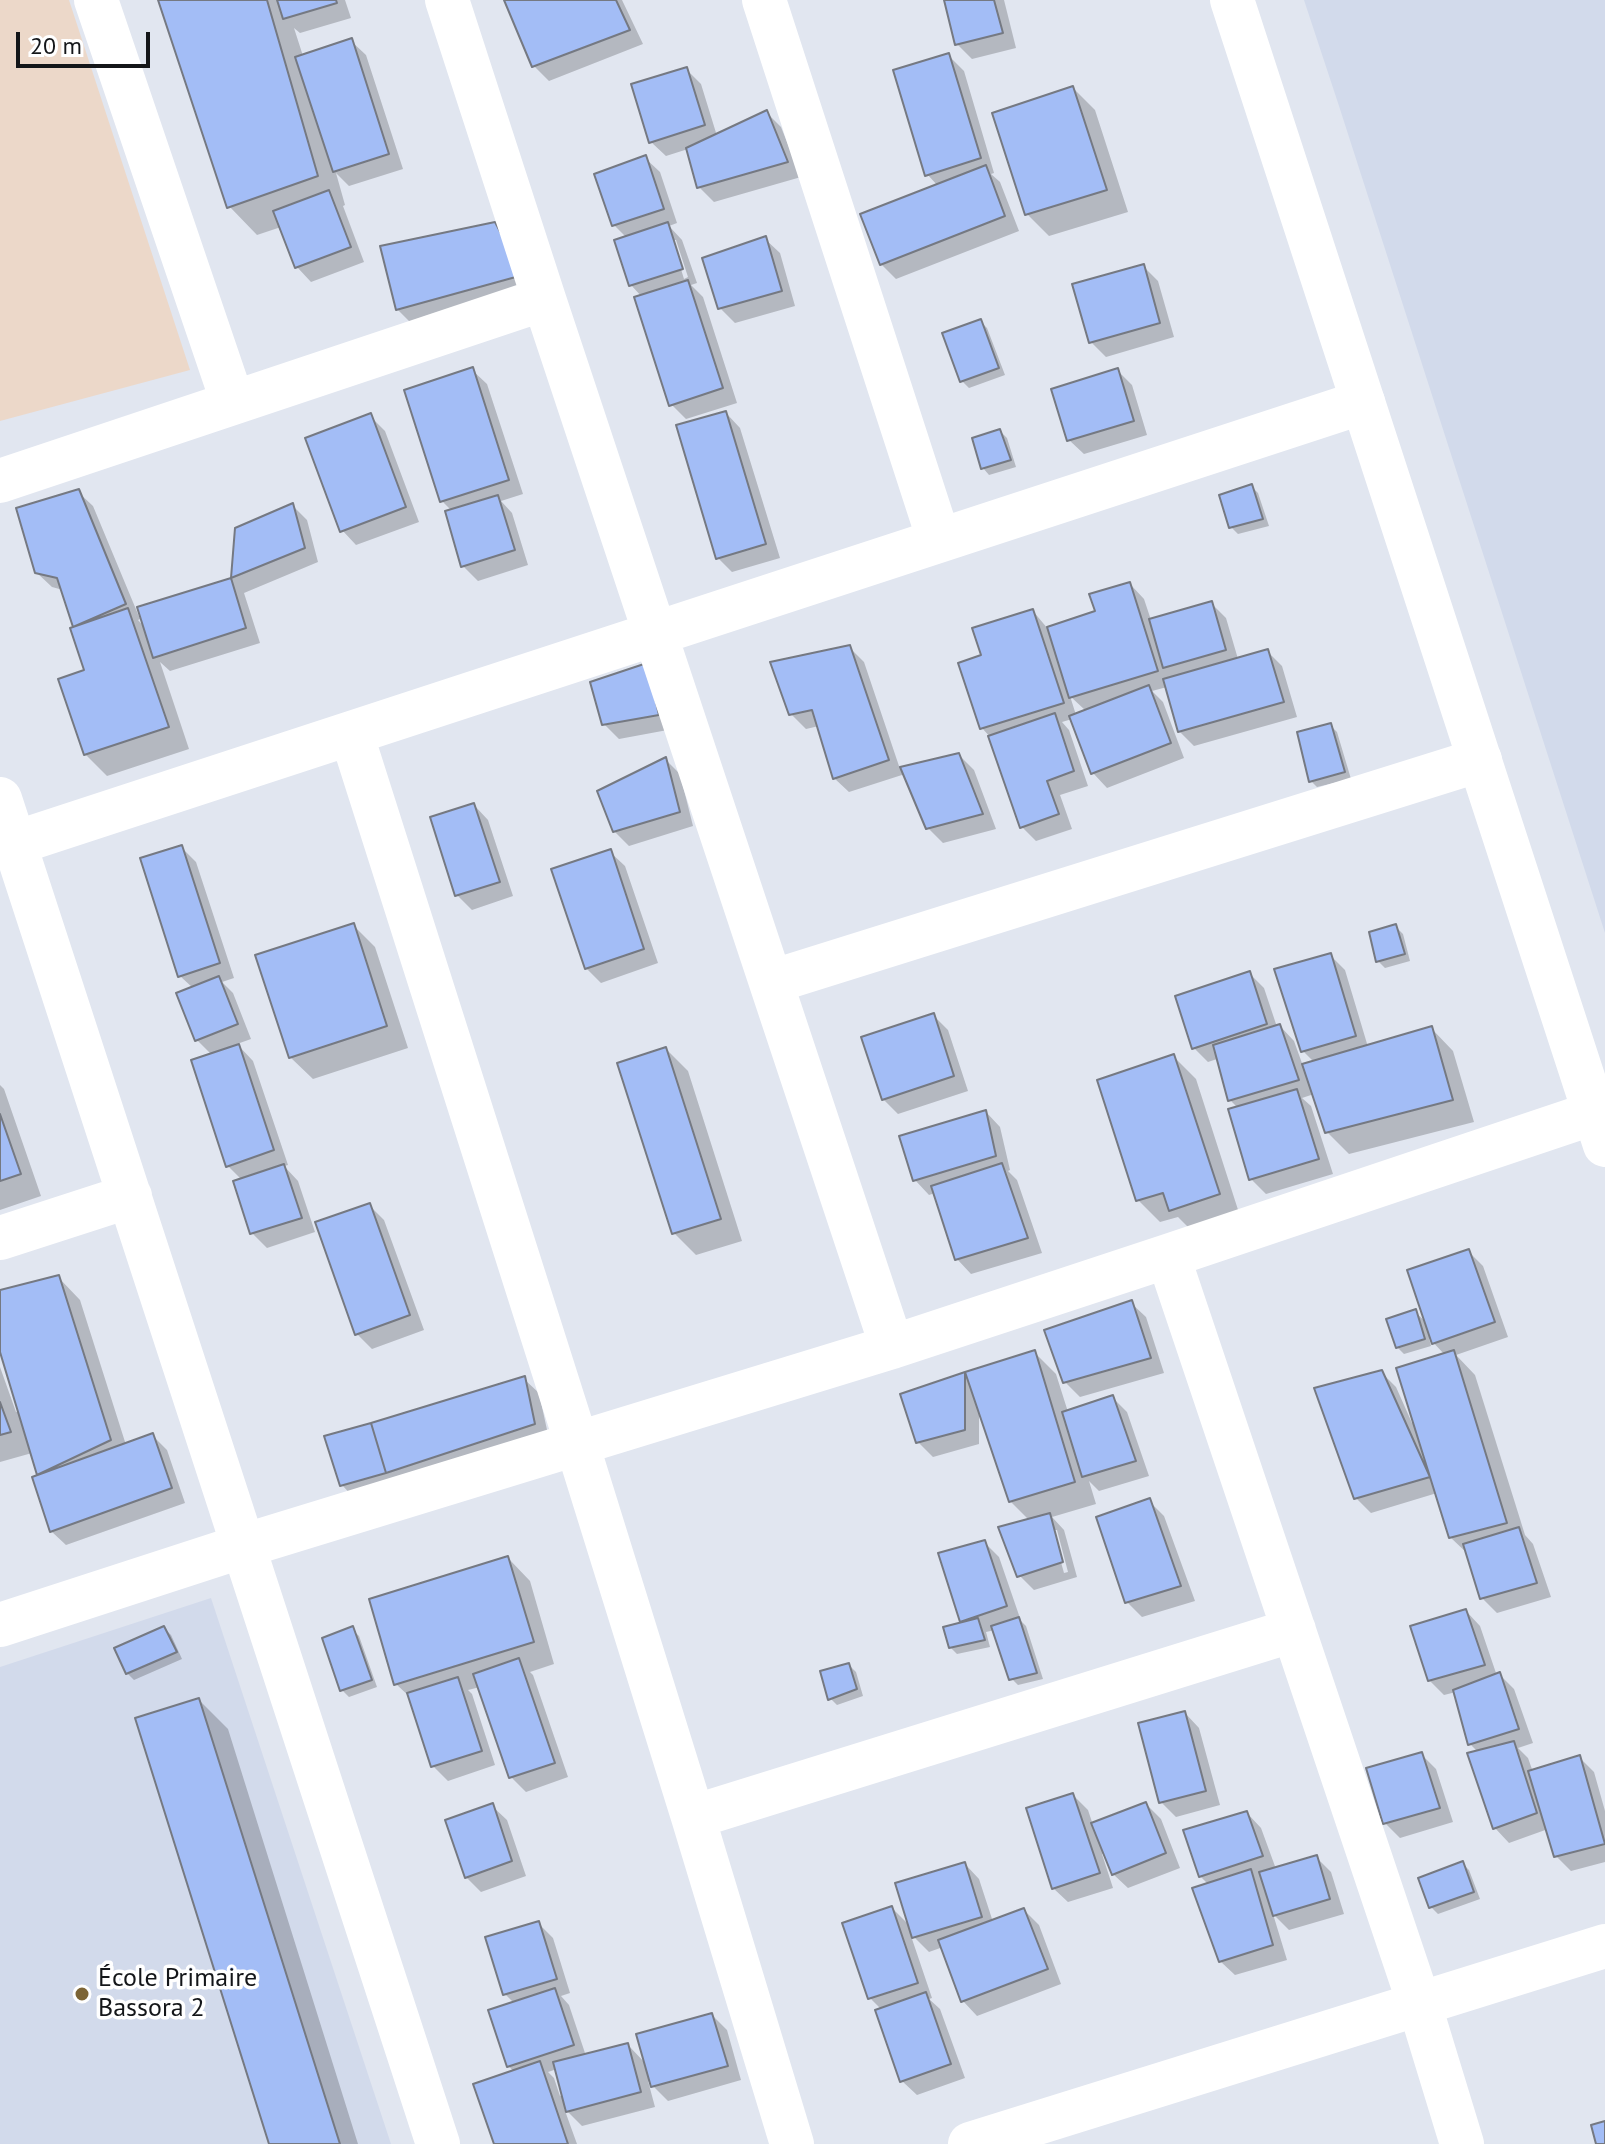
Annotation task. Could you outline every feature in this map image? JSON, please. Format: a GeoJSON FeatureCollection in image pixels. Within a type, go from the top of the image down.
{"type":"FeatureCollection","features":[{"type":"Feature","properties":{"kind":"street"},"geometry":{"type":"LineString","coordinates":[[96,0],[233,403]]}},
{"type":"Feature","properties":{"kind":"street"},"geometry":{"type":"LineString","coordinates":[[447,0],[892,1347]]}},
{"type":"Feature","properties":{"kind":"street"},"geometry":{"type":"LineString","coordinates":[[764,0],[939,540]]}},
{"type":"Feature","properties":{"kind":"street"},"geometry":{"type":"LineString","coordinates":[[0,1625],[243,1546],[892,1347],[1168,1256],[1600,1129],[1232,0]]}},
{"type":"Feature","properties":{"kind":"street"},"geometry":{"type":"LineString","coordinates":[[0,481],[544,299]]}},
{"type":"Feature","properties":{"kind":"street"},"geometry":{"type":"LineString","coordinates":[[7,846],[1363,402]]}},
{"type":"Feature","properties":{"kind":"street"},"geometry":{"type":"LineString","coordinates":[[351,733],[577,1444],[792,2144]]}},
{"type":"Feature","properties":{"kind":"street"},"geometry":{"type":"LineString","coordinates":[[771,982],[1480,760]]}},
{"type":"Feature","properties":{"kind":"street"},"geometry":{"type":"LineString","coordinates":[[0,799],[7,846],[130,1196],[438,2144]]}},
{"type":"Feature","properties":{"kind":"street"},"geometry":{"type":"LineString","coordinates":[[0,1238],[130,1196]]}},
{"type":"Feature","properties":{"kind":"street"},"geometry":{"type":"LineString","coordinates":[[1168,1256],[1419,2003],[1462,2144]]}},
{"type":"Feature","properties":{"kind":"street"},"geometry":{"type":"LineString","coordinates":[[693,1817],[1294,1630]]}},
{"type":"Feature","properties":{"kind":"street"},"geometry":{"type":"LineString","coordinates":[[970,2144],[1605,1946]]}},
{"type":"Feature","properties":{"kind":"shaded area"},"geometry":{"type":"Polygon","coordinates":[[[0,0],[69,0],[190,370],[0,421],[0,0]]]}},
{"type":"Feature","properties":{"kind":"shaded area"},"geometry":{"type":"Polygon","coordinates":[[[1304,0],[1605,0],[1605,933],[1339,106],[1304,0]]]}},
{"type":"Feature","properties":{"kind":"shaded area"},"geometry":{"type":"Polygon","coordinates":[[[211,1598],[391,2144],[0,2144],[0,1667],[211,1598]]]}},
{"type":"Feature","properties":{"kind":"building"},"geometry":{"type":"Polygon","coordinates":[[[158,0],[267,0],[318,176],[227,208],[158,0]]]}},
{"type":"Feature","properties":{"kind":"building"},"geometry":{"type":"Polygon","coordinates":[[[277,0],[336,0],[337,3],[283,19],[277,0]]]}},
{"type":"Feature","properties":{"kind":"building"},"geometry":{"type":"Polygon","coordinates":[[[504,0],[616,0],[630,30],[532,67],[504,0]]]}},
{"type":"Feature","properties":{"kind":"building"},"geometry":{"type":"Polygon","coordinates":[[[944,0],[994,0],[1003,33],[955,45],[944,0]]]}},
{"type":"Feature","properties":{"kind":"building"},"geometry":{"type":"Polygon","coordinates":[[[352,38],[389,154],[333,172],[295,57],[352,38]]]}},
{"type":"Feature","properties":{"kind":"building"},"geometry":{"type":"Polygon","coordinates":[[[949,53],[981,158],[925,176],[893,70],[949,53]]]}},
{"type":"Feature","properties":{"kind":"building"},"geometry":{"type":"Polygon","coordinates":[[[687,67],[705,125],[649,143],[631,84],[687,67]]]}},
{"type":"Feature","properties":{"kind":"building"},"geometry":{"type":"Polygon","coordinates":[[[1073,86],[1107,190],[1025,215],[992,113],[1073,86]]]}},
{"type":"Feature","properties":{"kind":"building"},"geometry":{"type":"Polygon","coordinates":[[[767,110],[788,162],[697,188],[686,148],[767,110]]]}},
{"type":"Feature","properties":{"kind":"building"},"geometry":{"type":"Polygon","coordinates":[[[646,155],[664,209],[612,226],[594,174],[646,155]]]}},
{"type":"Feature","properties":{"kind":"building"},"geometry":{"type":"Polygon","coordinates":[[[986,165],[1005,216],[880,265],[860,214],[986,165]]]}},
{"type":"Feature","properties":{"kind":"building"},"geometry":{"type":"Polygon","coordinates":[[[329,190],[351,247],[295,268],[273,211],[329,190]]]}},
{"type":"Feature","properties":{"kind":"building"},"geometry":{"type":"Polygon","coordinates":[[[495,222],[523,275],[396,310],[380,246],[495,222]]]}},
{"type":"Feature","properties":{"kind":"building"},"geometry":{"type":"Polygon","coordinates":[[[668,222],[683,269],[629,286],[614,240],[668,222]]]}},
{"type":"Feature","properties":{"kind":"building"},"geometry":{"type":"Polygon","coordinates":[[[766,236],[782,291],[718,309],[702,258],[766,236]]]}},
{"type":"Feature","properties":{"kind":"building"},"geometry":{"type":"Polygon","coordinates":[[[1144,264],[1160,323],[1089,343],[1072,284],[1144,264]]]}},
{"type":"Feature","properties":{"kind":"building"},"geometry":{"type":"Polygon","coordinates":[[[688,280],[723,388],[669,406],[634,297],[688,280]]]}},
{"type":"Feature","properties":{"kind":"building"},"geometry":{"type":"Polygon","coordinates":[[[981,319],[999,368],[960,382],[942,333],[981,319]]]}},
{"type":"Feature","properties":{"kind":"building"},"geometry":{"type":"Polygon","coordinates":[[[473,367],[509,480],[440,502],[404,390],[473,367]]]}},
{"type":"Feature","properties":{"kind":"building"},"geometry":{"type":"Polygon","coordinates":[[[1118,368],[1134,421],[1067,441],[1051,389],[1118,368]]]}},
{"type":"Feature","properties":{"kind":"building"},"geometry":{"type":"Polygon","coordinates":[[[726,411],[766,544],[716,559],[676,425],[726,411]]]}},
{"type":"Feature","properties":{"kind":"building"},"geometry":{"type":"Polygon","coordinates":[[[371,413],[406,507],[340,532],[305,438],[371,413]]]}},
{"type":"Feature","properties":{"kind":"building"},"geometry":{"type":"Polygon","coordinates":[[[1000,429],[1011,460],[981,469],[972,438],[1000,429]]]}},
{"type":"Feature","properties":{"kind":"building"},"geometry":{"type":"Polygon","coordinates":[[[1252,484],[1263,519],[1229,528],[1219,495],[1252,484]]]}},
{"type":"Feature","properties":{"kind":"building"},"geometry":{"type":"Polygon","coordinates":[[[79,489],[126,604],[73,627],[57,578],[35,573],[16,508],[79,489]]]}},
{"type":"Feature","properties":{"kind":"building"},"geometry":{"type":"Polygon","coordinates":[[[498,495],[515,550],[461,567],[445,511],[498,495]]]}},
{"type":"Feature","properties":{"kind":"building"},"geometry":{"type":"Polygon","coordinates":[[[293,503],[305,548],[231,578],[235,528],[293,503]]]}},
{"type":"Feature","properties":{"kind":"building"},"geometry":{"type":"Polygon","coordinates":[[[231,578],[246,628],[153,658],[137,607],[231,578]]]}},
{"type":"Feature","properties":{"kind":"building"},"geometry":{"type":"Polygon","coordinates":[[[1130,582],[1158,671],[1069,698],[1047,627],[1095,611],[1089,594],[1130,582]]]}},
{"type":"Feature","properties":{"kind":"building"},"geometry":{"type":"Polygon","coordinates":[[[1212,601],[1226,650],[1163,668],[1149,619],[1212,601]]]}},
{"type":"Feature","properties":{"kind":"building"},"geometry":{"type":"Polygon","coordinates":[[[128,608],[169,727],[84,755],[58,679],[84,670],[70,628],[128,608]]]}},
{"type":"Feature","properties":{"kind":"building"},"geometry":{"type":"Polygon","coordinates":[[[1033,609],[1064,703],[980,729],[958,663],[981,655],[972,628],[1033,609]]]}},
{"type":"Feature","properties":{"kind":"building"},"geometry":{"type":"Polygon","coordinates":[[[850,645],[889,760],[833,779],[812,710],[789,715],[770,662],[850,645]]]}},
{"type":"Feature","properties":{"kind":"building"},"geometry":{"type":"Polygon","coordinates":[[[1268,649],[1284,702],[1178,732],[1163,679],[1268,649]]]}},
{"type":"Feature","properties":{"kind":"building"},"geometry":{"type":"Polygon","coordinates":[[[647,663],[659,715],[602,725],[590,682],[647,663]]]}},
{"type":"Feature","properties":{"kind":"building"},"geometry":{"type":"Polygon","coordinates":[[[1149,685],[1171,743],[1091,774],[1069,716],[1149,685]]]}},
{"type":"Feature","properties":{"kind":"building"},"geometry":{"type":"Polygon","coordinates":[[[1055,713],[1074,771],[1047,781],[1059,814],[1020,828],[988,736],[1055,713]]]}},
{"type":"Feature","properties":{"kind":"building"},"geometry":{"type":"Polygon","coordinates":[[[1331,723],[1345,772],[1309,782],[1297,732],[1331,723]]]}},
{"type":"Feature","properties":{"kind":"building"},"geometry":{"type":"Polygon","coordinates":[[[959,753],[983,814],[926,829],[900,767],[959,753]]]}},
{"type":"Feature","properties":{"kind":"building"},"geometry":{"type":"Polygon","coordinates":[[[666,757],[680,812],[613,832],[597,791],[666,757]]]}},
{"type":"Feature","properties":{"kind":"building"},"geometry":{"type":"Polygon","coordinates":[[[474,803],[500,882],[455,896],[430,817],[474,803]]]}},
{"type":"Feature","properties":{"kind":"building"},"geometry":{"type":"Polygon","coordinates":[[[182,845],[220,963],[178,977],[140,858],[182,845]]]}},
{"type":"Feature","properties":{"kind":"building"},"geometry":{"type":"Polygon","coordinates":[[[611,849],[644,949],[585,969],[551,869],[611,849]]]}},
{"type":"Feature","properties":{"kind":"building"},"geometry":{"type":"Polygon","coordinates":[[[354,923],[387,1026],[289,1058],[255,955],[354,923]]]}},
{"type":"Feature","properties":{"kind":"building"},"geometry":{"type":"Polygon","coordinates":[[[1396,924],[1405,954],[1376,962],[1369,932],[1396,924]]]}},
{"type":"Feature","properties":{"kind":"building"},"geometry":{"type":"Polygon","coordinates":[[[1331,953],[1356,1036],[1301,1052],[1274,969],[1331,953]]]}},
{"type":"Feature","properties":{"kind":"building"},"geometry":{"type":"Polygon","coordinates":[[[1250,971],[1267,1024],[1192,1049],[1175,996],[1250,971]]]}},
{"type":"Feature","properties":{"kind":"building"},"geometry":{"type":"Polygon","coordinates":[[[219,976],[238,1024],[195,1041],[176,993],[219,976]]]}},
{"type":"Feature","properties":{"kind":"building"},"geometry":{"type":"Polygon","coordinates":[[[934,1013],[954,1076],[882,1100],[861,1037],[934,1013]]]}},
{"type":"Feature","properties":{"kind":"building"},"geometry":{"type":"Polygon","coordinates":[[[1280,1024],[1299,1080],[1228,1101],[1213,1045],[1280,1024]]]}},
{"type":"Feature","properties":{"kind":"building"},"geometry":{"type":"Polygon","coordinates":[[[1432,1026],[1453,1100],[1325,1133],[1302,1064],[1432,1026]]]}},
{"type":"Feature","properties":{"kind":"building"},"geometry":{"type":"Polygon","coordinates":[[[239,1044],[274,1150],[226,1167],[191,1060],[239,1044]]]}},
{"type":"Feature","properties":{"kind":"building"},"geometry":{"type":"Polygon","coordinates":[[[666,1047],[721,1219],[672,1234],[617,1063],[666,1047]]]}},
{"type":"Feature","properties":{"kind":"building"},"geometry":{"type":"Polygon","coordinates":[[[1174,1054],[1220,1194],[1169,1211],[1163,1193],[1136,1201],[1097,1080],[1174,1054]]]}},
{"type":"Feature","properties":{"kind":"building"},"geometry":{"type":"Polygon","coordinates":[[[1297,1089],[1319,1159],[1249,1180],[1228,1109],[1297,1089]]]}},
{"type":"Feature","properties":{"kind":"building"},"geometry":{"type":"Polygon","coordinates":[[[986,1110],[996,1156],[913,1181],[899,1136],[986,1110]]]}},
{"type":"Feature","properties":{"kind":"building"},"geometry":{"type":"Polygon","coordinates":[[[0,1114],[21,1174],[0,1181],[0,1114]]]}},
{"type":"Feature","properties":{"kind":"building"},"geometry":{"type":"Polygon","coordinates":[[[1002,1163],[1028,1238],[955,1260],[931,1186],[1002,1163]]]}},
{"type":"Feature","properties":{"kind":"building"},"geometry":{"type":"Polygon","coordinates":[[[284,1164],[302,1218],[250,1234],[233,1181],[284,1164]]]}},
{"type":"Feature","properties":{"kind":"building"},"geometry":{"type":"Polygon","coordinates":[[[370,1203],[410,1315],[355,1335],[315,1222],[370,1203]]]}},
{"type":"Feature","properties":{"kind":"building"},"geometry":{"type":"Polygon","coordinates":[[[1469,1249],[1495,1322],[1432,1344],[1407,1270],[1469,1249]]]}},
{"type":"Feature","properties":{"kind":"building"},"geometry":{"type":"Polygon","coordinates":[[[59,1275],[111,1440],[37,1475],[0,1352],[0,1290],[59,1275]]]}},
{"type":"Feature","properties":{"kind":"building"},"geometry":{"type":"Polygon","coordinates":[[[1132,1300],[1151,1358],[1063,1383],[1044,1330],[1132,1300]]]}},
{"type":"Feature","properties":{"kind":"building"},"geometry":{"type":"Polygon","coordinates":[[[1416,1309],[1425,1339],[1396,1348],[1386,1319],[1416,1309]]]}},
{"type":"Feature","properties":{"kind":"building"},"geometry":{"type":"Polygon","coordinates":[[[1035,1350],[1075,1482],[1009,1502],[965,1372],[1035,1350]]]}},
{"type":"Feature","properties":{"kind":"building"},"geometry":{"type":"Polygon","coordinates":[[[1454,1350],[1507,1523],[1449,1538],[1396,1368],[1454,1350]]]}},
{"type":"Feature","properties":{"kind":"building"},"geometry":{"type":"Polygon","coordinates":[[[1382,1370],[1430,1477],[1354,1499],[1314,1388],[1382,1370]]]}},
{"type":"Feature","properties":{"kind":"building"},"geometry":{"type":"Polygon","coordinates":[[[965,1372],[965,1430],[916,1443],[900,1394],[965,1372]]]}},
{"type":"Feature","properties":{"kind":"building"},"geometry":{"type":"Polygon","coordinates":[[[525,1376],[535,1424],[386,1473],[371,1423],[525,1376]]]}},
{"type":"Feature","properties":{"kind":"building"},"geometry":{"type":"Polygon","coordinates":[[[1113,1395],[1136,1461],[1082,1477],[1062,1412],[1113,1395]]]}},
{"type":"Feature","properties":{"kind":"building"},"geometry":{"type":"Polygon","coordinates":[[[0,1402],[11,1432],[0,1435],[0,1402]]]}},
{"type":"Feature","properties":{"kind":"building"},"geometry":{"type":"Polygon","coordinates":[[[371,1423],[386,1473],[340,1486],[324,1436],[371,1423]]]}},
{"type":"Feature","properties":{"kind":"building"},"geometry":{"type":"Polygon","coordinates":[[[153,1433],[172,1488],[50,1532],[32,1477],[153,1433]]]}},
{"type":"Feature","properties":{"kind":"building"},"geometry":{"type":"Polygon","coordinates":[[[1150,1498],[1181,1586],[1125,1603],[1096,1517],[1150,1498]]]}},
{"type":"Feature","properties":{"kind":"building"},"geometry":{"type":"Polygon","coordinates":[[[1050,1513],[1063,1562],[1017,1577],[998,1527],[1050,1513]]]}},
{"type":"Feature","properties":{"kind":"building"},"geometry":{"type":"Polygon","coordinates":[[[1519,1527],[1537,1583],[1480,1599],[1463,1544],[1519,1527]]]}},
{"type":"Feature","properties":{"kind":"building"},"geometry":{"type":"Polygon","coordinates":[[[985,1540],[1007,1606],[960,1622],[938,1553],[985,1540]]]}},
{"type":"Feature","properties":{"kind":"building"},"geometry":{"type":"Polygon","coordinates":[[[508,1556],[534,1642],[394,1685],[369,1599],[508,1556]]]}},
{"type":"Feature","properties":{"kind":"building"},"geometry":{"type":"Polygon","coordinates":[[[1466,1609],[1485,1665],[1428,1681],[1410,1626],[1466,1609]]]}},
{"type":"Feature","properties":{"kind":"building"},"geometry":{"type":"Polygon","coordinates":[[[1019,1617],[1037,1673],[1009,1680],[991,1626],[1019,1617]]]}},
{"type":"Feature","properties":{"kind":"building"},"geometry":{"type":"Polygon","coordinates":[[[978,1618],[985,1640],[949,1648],[943,1627],[978,1618]]]}},
{"type":"Feature","properties":{"kind":"building"},"geometry":{"type":"Polygon","coordinates":[[[164,1626],[177,1652],[126,1674],[114,1648],[164,1626]]]}},
{"type":"Feature","properties":{"kind":"building"},"geometry":{"type":"Polygon","coordinates":[[[353,1626],[372,1680],[340,1691],[322,1638],[353,1626]]]}},
{"type":"Feature","properties":{"kind":"building"},"geometry":{"type":"Polygon","coordinates":[[[519,1658],[555,1763],[509,1778],[473,1674],[519,1658]]]}},
{"type":"Feature","properties":{"kind":"building"},"geometry":{"type":"Polygon","coordinates":[[[849,1663],[857,1689],[828,1700],[820,1671],[849,1663]]]}},
{"type":"Feature","properties":{"kind":"building"},"geometry":{"type":"Polygon","coordinates":[[[1500,1672],[1519,1729],[1468,1745],[1453,1690],[1500,1672]]]}},
{"type":"Feature","properties":{"kind":"building"},"geometry":{"type":"Polygon","coordinates":[[[458,1677],[482,1751],[431,1767],[407,1693],[458,1677]]]}},
{"type":"Feature","properties":{"kind":"building"},"geometry":{"type":"Polygon","coordinates":[[[199,1698],[340,2144],[269,2144],[135,1718],[199,1698]]]}},
{"type":"Feature","properties":{"kind":"building"},"geometry":{"type":"Polygon","coordinates":[[[1185,1711],[1206,1791],[1159,1803],[1138,1723],[1185,1711]]]}},
{"type":"Feature","properties":{"kind":"building"},"geometry":{"type":"Polygon","coordinates":[[[1514,1741],[1537,1813],[1493,1829],[1467,1753],[1514,1741]]]}},
{"type":"Feature","properties":{"kind":"building"},"geometry":{"type":"Polygon","coordinates":[[[1422,1752],[1440,1808],[1383,1824],[1366,1768],[1422,1752]]]}},
{"type":"Feature","properties":{"kind":"building"},"geometry":{"type":"Polygon","coordinates":[[[1580,1755],[1605,1844],[1554,1857],[1528,1771],[1580,1755]]]}},
{"type":"Feature","properties":{"kind":"building"},"geometry":{"type":"Polygon","coordinates":[[[1073,1793],[1100,1873],[1052,1889],[1026,1808],[1073,1793]]]}},
{"type":"Feature","properties":{"kind":"building"},"geometry":{"type":"Polygon","coordinates":[[[1146,1802],[1166,1853],[1112,1875],[1091,1823],[1146,1802]]]}},
{"type":"Feature","properties":{"kind":"building"},"geometry":{"type":"Polygon","coordinates":[[[493,1803],[512,1861],[465,1878],[445,1820],[493,1803]]]}},
{"type":"Feature","properties":{"kind":"building"},"geometry":{"type":"Polygon","coordinates":[[[1247,1811],[1263,1856],[1199,1877],[1183,1830],[1247,1811]]]}},
{"type":"Feature","properties":{"kind":"building"},"geometry":{"type":"Polygon","coordinates":[[[1317,1855],[1330,1899],[1273,1916],[1259,1872],[1317,1855]]]}},
{"type":"Feature","properties":{"kind":"building"},"geometry":{"type":"Polygon","coordinates":[[[1463,1861],[1474,1892],[1429,1908],[1418,1878],[1463,1861]]]}},
{"type":"Feature","properties":{"kind":"building"},"geometry":{"type":"Polygon","coordinates":[[[965,1862],[982,1917],[912,1938],[895,1883],[965,1862]]]}},
{"type":"Feature","properties":{"kind":"building"},"geometry":{"type":"Polygon","coordinates":[[[1251,1869],[1273,1945],[1219,1962],[1192,1888],[1251,1869]]]}},
{"type":"Feature","properties":{"kind":"building"},"geometry":{"type":"Polygon","coordinates":[[[892,1906],[918,1983],[868,1999],[842,1923],[892,1906]]]}},
{"type":"Feature","properties":{"kind":"building"},"geometry":{"type":"Polygon","coordinates":[[[1024,1908],[1048,1969],[961,2002],[938,1940],[1024,1908]]]}},
{"type":"Feature","properties":{"kind":"building"},"geometry":{"type":"Polygon","coordinates":[[[539,1921],[557,1979],[503,1995],[485,1937],[539,1921]]]}},
{"type":"Feature","properties":{"kind":"building"},"geometry":{"type":"Polygon","coordinates":[[[555,1988],[574,2045],[507,2067],[488,2010],[555,1988]]]}},
{"type":"Feature","properties":{"kind":"building"},"geometry":{"type":"Polygon","coordinates":[[[926,1992],[951,2064],[900,2082],[875,2010],[926,1992]]]}},
{"type":"Feature","properties":{"kind":"building"},"geometry":{"type":"Polygon","coordinates":[[[712,2013],[728,2066],[651,2087],[636,2034],[712,2013]]]}},
{"type":"Feature","properties":{"kind":"building"},"geometry":{"type":"Polygon","coordinates":[[[628,2043],[641,2092],[566,2112],[553,2062],[628,2043]]]}},
{"type":"Feature","properties":{"kind":"building"},"geometry":{"type":"Polygon","coordinates":[[[540,2061],[568,2144],[494,2144],[473,2084],[540,2061]]]}},
{"type":"Feature","properties":{"kind":"building"},"geometry":{"type":"Polygon","coordinates":[[[1605,2121],[1605,2144],[1596,2144],[1591,2125],[1605,2121]]]}},
{"type":"Feature","properties":{"kind":"place","name":"École Primaire Bassora 2"},"geometry":{"type":"Point","coordinates":[82,1994]}}]}
